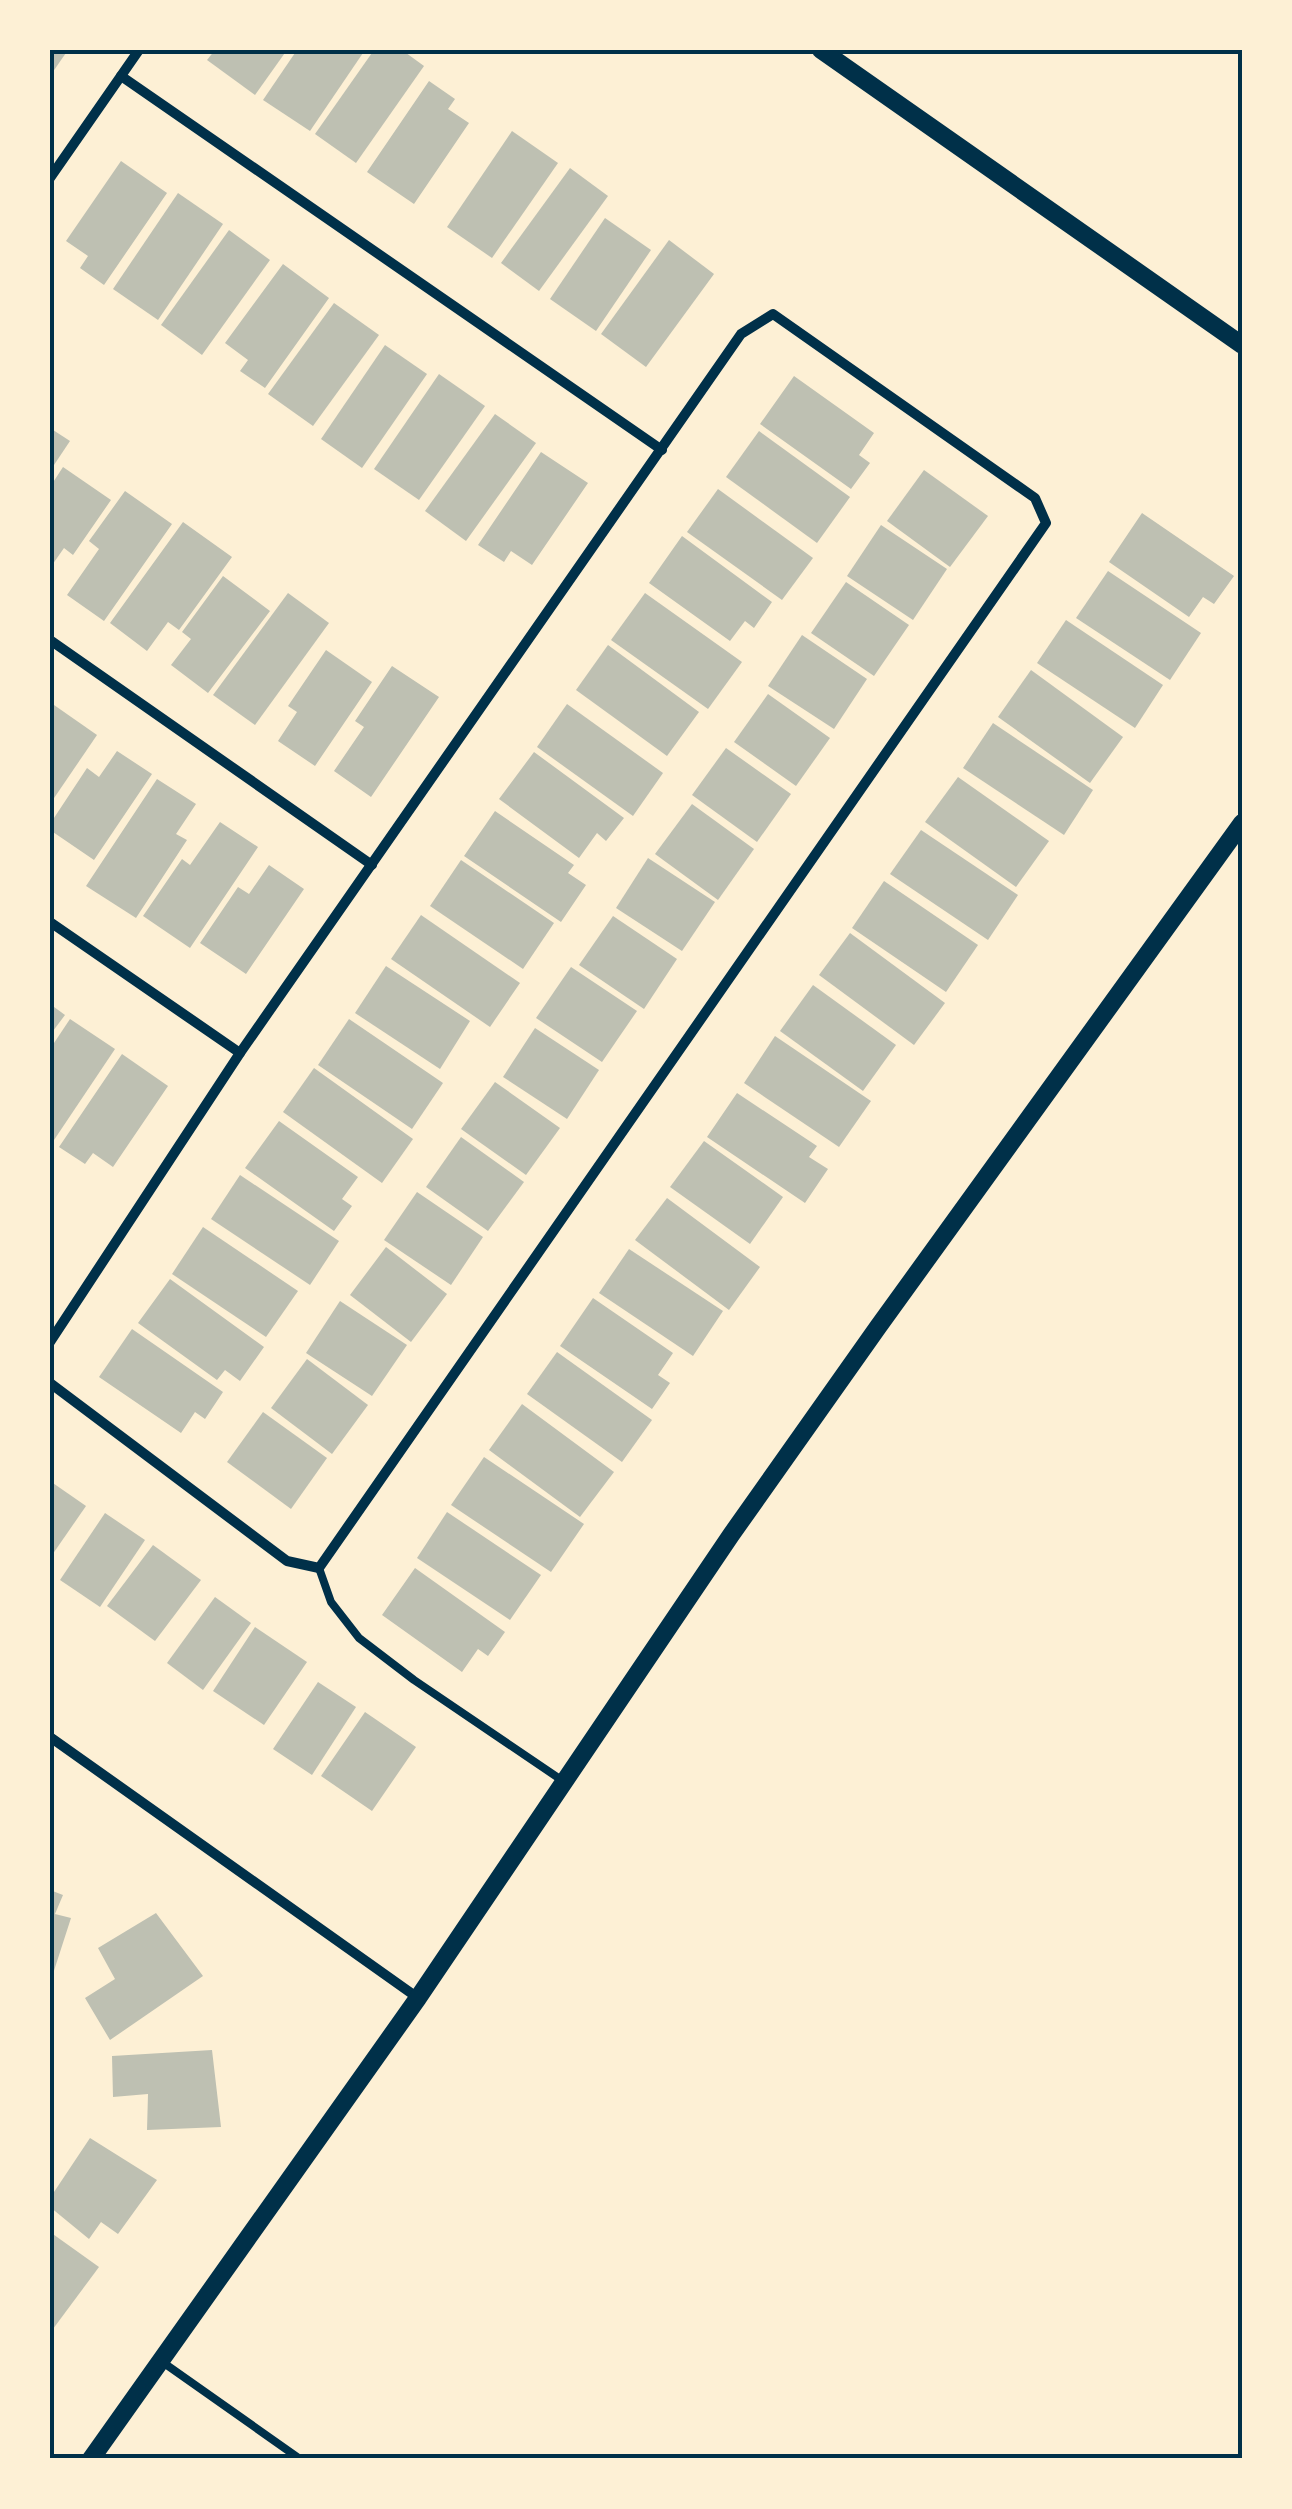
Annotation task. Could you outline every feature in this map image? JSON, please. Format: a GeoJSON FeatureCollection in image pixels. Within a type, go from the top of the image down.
{"type":"FeatureCollection","features":[{"type":"Feature","properties":{"kind":"street"},"geometry":{"type":"LineString","coordinates":[[50,178],[139,50]]}},
{"type":"Feature","properties":{"kind":"street"},"geometry":{"type":"LineString","coordinates":[[821,50],[1242,345]]}},
{"type":"Feature","properties":{"kind":"street"},"geometry":{"type":"LineString","coordinates":[[121,76],[662,450]]}},
{"type":"Feature","properties":{"kind":"street"},"geometry":{"type":"LineString","coordinates":[[50,1342],[240,1053],[742,334],[773,314],[1036,498],[1046,523],[319,1568],[288,1561],[50,1383]]}},
{"type":"Feature","properties":{"kind":"street"},"geometry":{"type":"LineString","coordinates":[[50,640],[372,864]]}},
{"type":"Feature","properties":{"kind":"street"},"geometry":{"type":"LineString","coordinates":[[92,2459],[418,1998],[731,1534],[1242,823]]}},
{"type":"Feature","properties":{"kind":"street"},"geometry":{"type":"LineString","coordinates":[[50,922],[240,1053]]}},
{"type":"Feature","properties":{"kind":"street"},"geometry":{"type":"LineString","coordinates":[[50,1737],[418,1998]]}},
{"type":"Feature","properties":{"kind":"lane"},"geometry":{"type":"LineString","coordinates":[[319,1568],[331,1602],[359,1638],[564,1782]]}},
{"type":"Feature","properties":{"kind":"lane"},"geometry":{"type":"LineString","coordinates":[[161,2361],[300,2459]]}},
{"type":"Feature","properties":{"kind":"building"},"geometry":{"type":"Polygon","coordinates":[[[50,50],[68,50],[50,76],[50,50]]]}},
{"type":"Feature","properties":{"kind":"building"},"geometry":{"type":"Polygon","coordinates":[[[215,50],[287,50],[255,95],[207,60],[215,50]]]}},
{"type":"Feature","properties":{"kind":"building"},"geometry":{"type":"Polygon","coordinates":[[[297,50],[365,50],[310,131],[263,100],[297,50]]]}},
{"type":"Feature","properties":{"kind":"building"},"geometry":{"type":"Polygon","coordinates":[[[374,50],[402,50],[424,66],[356,163],[315,134],[374,50]]]}},
{"type":"Feature","properties":{"kind":"building"},"geometry":{"type":"Polygon","coordinates":[[[429,81],[455,99],[448,109],[469,123],[414,204],[367,172],[429,81]]]}},
{"type":"Feature","properties":{"kind":"building"},"geometry":{"type":"Polygon","coordinates":[[[512,131],[558,163],[492,258],[447,227],[512,131]]]}},
{"type":"Feature","properties":{"kind":"building"},"geometry":{"type":"Polygon","coordinates":[[[121,161],[167,193],[104,285],[80,268],[88,256],[66,241],[121,161]]]}},
{"type":"Feature","properties":{"kind":"building"},"geometry":{"type":"Polygon","coordinates":[[[570,168],[608,196],[539,291],[501,263],[570,168]]]}},
{"type":"Feature","properties":{"kind":"building"},"geometry":{"type":"Polygon","coordinates":[[[178,193],[223,224],[158,320],[113,289],[178,193]]]}},
{"type":"Feature","properties":{"kind":"building"},"geometry":{"type":"Polygon","coordinates":[[[605,218],[651,250],[596,331],[550,299],[605,218]]]}},
{"type":"Feature","properties":{"kind":"building"},"geometry":{"type":"Polygon","coordinates":[[[229,230],[270,260],[202,355],[161,325],[229,230]]]}},
{"type":"Feature","properties":{"kind":"building"},"geometry":{"type":"Polygon","coordinates":[[[669,240],[714,274],[646,367],[601,334],[669,240]]]}},
{"type":"Feature","properties":{"kind":"building"},"geometry":{"type":"Polygon","coordinates":[[[283,264],[329,298],[265,388],[240,371],[248,360],[225,343],[283,264]]]}},
{"type":"Feature","properties":{"kind":"building"},"geometry":{"type":"Polygon","coordinates":[[[334,303],[379,335],[313,426],[268,394],[334,303]]]}},
{"type":"Feature","properties":{"kind":"building"},"geometry":{"type":"Polygon","coordinates":[[[385,345],[427,374],[362,468],[321,439],[385,345]]]}},
{"type":"Feature","properties":{"kind":"building"},"geometry":{"type":"Polygon","coordinates":[[[439,374],[485,406],[419,500],[374,469],[439,374]]]}},
{"type":"Feature","properties":{"kind":"building"},"geometry":{"type":"Polygon","coordinates":[[[794,376],[874,433],[859,455],[870,463],[851,489],[760,424],[794,376]]]}},
{"type":"Feature","properties":{"kind":"building"},"geometry":{"type":"Polygon","coordinates":[[[495,414],[536,443],[466,541],[425,511],[495,414]]]}},
{"type":"Feature","properties":{"kind":"building"},"geometry":{"type":"Polygon","coordinates":[[[50,428],[70,441],[50,471],[50,428]]]}},
{"type":"Feature","properties":{"kind":"building"},"geometry":{"type":"Polygon","coordinates":[[[759,431],[850,497],[817,543],[726,477],[759,431]]]}},
{"type":"Feature","properties":{"kind":"building"},"geometry":{"type":"Polygon","coordinates":[[[541,452],[588,483],[532,565],[511,551],[504,562],[478,545],[541,452]]]}},
{"type":"Feature","properties":{"kind":"building"},"geometry":{"type":"Polygon","coordinates":[[[63,467],[111,500],[73,555],[64,548],[50,568],[50,487],[63,467]]]}},
{"type":"Feature","properties":{"kind":"building"},"geometry":{"type":"Polygon","coordinates":[[[924,470],[988,516],[950,567],[887,521],[924,470]]]}},
{"type":"Feature","properties":{"kind":"building"},"geometry":{"type":"Polygon","coordinates":[[[718,489],[813,558],[782,600],[687,532],[718,489]]]}},
{"type":"Feature","properties":{"kind":"building"},"geometry":{"type":"Polygon","coordinates":[[[125,491],[172,524],[104,621],[67,595],[99,549],[89,541],[125,491]]]}},
{"type":"Feature","properties":{"kind":"building"},"geometry":{"type":"Polygon","coordinates":[[[1142,513],[1234,576],[1214,604],[1203,597],[1189,617],[1109,562],[1142,513]]]}},
{"type":"Feature","properties":{"kind":"building"},"geometry":{"type":"Polygon","coordinates":[[[183,522],[232,557],[179,630],[168,622],[147,651],[110,623],[183,522]]]}},
{"type":"Feature","properties":{"kind":"building"},"geometry":{"type":"Polygon","coordinates":[[[881,525],[947,569],[913,620],[847,576],[881,525]]]}},
{"type":"Feature","properties":{"kind":"building"},"geometry":{"type":"Polygon","coordinates":[[[682,536],[772,602],[754,628],[745,621],[730,641],[649,583],[682,536]]]}},
{"type":"Feature","properties":{"kind":"building"},"geometry":{"type":"Polygon","coordinates":[[[1108,571],[1201,633],[1170,680],[1076,618],[1108,571]]]}},
{"type":"Feature","properties":{"kind":"building"},"geometry":{"type":"Polygon","coordinates":[[[223,576],[270,611],[208,693],[171,665],[191,639],[182,632],[223,576]]]}},
{"type":"Feature","properties":{"kind":"building"},"geometry":{"type":"Polygon","coordinates":[[[846,582],[909,625],[874,676],[811,633],[846,582]]]}},
{"type":"Feature","properties":{"kind":"building"},"geometry":{"type":"Polygon","coordinates":[[[288,593],[329,623],[255,725],[213,695],[288,593]]]}},
{"type":"Feature","properties":{"kind":"building"},"geometry":{"type":"Polygon","coordinates":[[[645,593],[742,662],[708,709],[611,640],[645,593]]]}},
{"type":"Feature","properties":{"kind":"building"},"geometry":{"type":"Polygon","coordinates":[[[1066,620],[1163,685],[1135,728],[1037,663],[1066,620]]]}},
{"type":"Feature","properties":{"kind":"building"},"geometry":{"type":"Polygon","coordinates":[[[802,635],[867,679],[834,729],[768,686],[802,635]]]}},
{"type":"Feature","properties":{"kind":"building"},"geometry":{"type":"Polygon","coordinates":[[[608,645],[699,712],[667,756],[576,690],[608,645]]]}},
{"type":"Feature","properties":{"kind":"building"},"geometry":{"type":"Polygon","coordinates":[[[326,650],[372,682],[315,766],[278,741],[297,712],[288,706],[326,650]]]}},
{"type":"Feature","properties":{"kind":"building"},"geometry":{"type":"Polygon","coordinates":[[[392,666],[439,697],[371,797],[334,771],[364,727],[355,721],[392,666]]]}},
{"type":"Feature","properties":{"kind":"building"},"geometry":{"type":"Polygon","coordinates":[[[1031,670],[1123,737],[1090,783],[998,717],[1031,670]]]}},
{"type":"Feature","properties":{"kind":"building"},"geometry":{"type":"Polygon","coordinates":[[[768,694],[830,738],[796,786],[734,742],[768,694]]]}},
{"type":"Feature","properties":{"kind":"building"},"geometry":{"type":"Polygon","coordinates":[[[567,704],[663,773],[633,816],[537,747],[567,704]]]}},
{"type":"Feature","properties":{"kind":"building"},"geometry":{"type":"Polygon","coordinates":[[[54,705],[97,735],[50,804],[50,711],[54,705]]]}},
{"type":"Feature","properties":{"kind":"building"},"geometry":{"type":"Polygon","coordinates":[[[993,723],[1093,790],[1064,835],[963,768],[993,723]]]}},
{"type":"Feature","properties":{"kind":"building"},"geometry":{"type":"Polygon","coordinates":[[[726,748],[791,794],[757,842],[692,795],[726,748]]]}},
{"type":"Feature","properties":{"kind":"building"},"geometry":{"type":"Polygon","coordinates":[[[117,751],[152,774],[94,860],[50,830],[50,824],[87,768],[99,777],[117,751]]]}},
{"type":"Feature","properties":{"kind":"building"},"geometry":{"type":"Polygon","coordinates":[[[534,752],[624,818],[606,841],[597,833],[579,858],[499,799],[534,752]]]}},
{"type":"Feature","properties":{"kind":"building"},"geometry":{"type":"Polygon","coordinates":[[[958,777],[1049,841],[1016,887],[925,822],[958,777]]]}},
{"type":"Feature","properties":{"kind":"building"},"geometry":{"type":"Polygon","coordinates":[[[157,779],[196,804],[176,834],[187,840],[136,918],[86,886],[157,779]]]}},
{"type":"Feature","properties":{"kind":"building"},"geometry":{"type":"Polygon","coordinates":[[[692,804],[754,849],[718,900],[655,854],[692,804]]]}},
{"type":"Feature","properties":{"kind":"building"},"geometry":{"type":"Polygon","coordinates":[[[495,811],[574,865],[568,873],[586,885],[561,922],[464,856],[495,811]]]}},
{"type":"Feature","properties":{"kind":"building"},"geometry":{"type":"Polygon","coordinates":[[[220,822],[258,847],[190,948],[143,916],[182,859],[190,865],[220,822]]]}},
{"type":"Feature","properties":{"kind":"building"},"geometry":{"type":"Polygon","coordinates":[[[921,830],[1018,895],[988,940],[890,874],[921,830]]]}},
{"type":"Feature","properties":{"kind":"building"},"geometry":{"type":"Polygon","coordinates":[[[648,858],[715,902],[682,951],[616,908],[648,858]]]}},
{"type":"Feature","properties":{"kind":"building"},"geometry":{"type":"Polygon","coordinates":[[[461,860],[554,923],[523,969],[430,906],[461,860]]]}},
{"type":"Feature","properties":{"kind":"building"},"geometry":{"type":"Polygon","coordinates":[[[269,865],[304,889],[246,974],[200,943],[238,887],[249,894],[269,865]]]}},
{"type":"Feature","properties":{"kind":"building"},"geometry":{"type":"Polygon","coordinates":[[[884,881],[978,945],[946,992],[852,928],[884,881]]]}},
{"type":"Feature","properties":{"kind":"building"},"geometry":{"type":"Polygon","coordinates":[[[421,915],[520,983],[490,1027],[391,959],[421,915]]]}},
{"type":"Feature","properties":{"kind":"building"},"geometry":{"type":"Polygon","coordinates":[[[613,916],[677,959],[644,1009],[579,965],[613,916]]]}},
{"type":"Feature","properties":{"kind":"building"},"geometry":{"type":"Polygon","coordinates":[[[850,933],[945,1003],[914,1045],[819,975],[850,933]]]}},
{"type":"Feature","properties":{"kind":"building"},"geometry":{"type":"Polygon","coordinates":[[[386,966],[470,1021],[440,1069],[355,1013],[386,966]]]}},
{"type":"Feature","properties":{"kind":"building"},"geometry":{"type":"Polygon","coordinates":[[[571,967],[637,1011],[602,1062],[536,1018],[571,967]]]}},
{"type":"Feature","properties":{"kind":"building"},"geometry":{"type":"Polygon","coordinates":[[[813,985],[896,1045],[863,1091],[780,1031],[813,985]]]}},
{"type":"Feature","properties":{"kind":"building"},"geometry":{"type":"Polygon","coordinates":[[[50,1004],[65,1015],[50,1035],[50,1004]]]}},
{"type":"Feature","properties":{"kind":"building"},"geometry":{"type":"Polygon","coordinates":[[[70,1019],[115,1049],[50,1146],[50,1049],[70,1019]]]}},
{"type":"Feature","properties":{"kind":"building"},"geometry":{"type":"Polygon","coordinates":[[[349,1019],[443,1083],[412,1129],[318,1065],[349,1019]]]}},
{"type":"Feature","properties":{"kind":"building"},"geometry":{"type":"Polygon","coordinates":[[[535,1028],[599,1070],[567,1119],[503,1077],[535,1028]]]}},
{"type":"Feature","properties":{"kind":"building"},"geometry":{"type":"Polygon","coordinates":[[[775,1036],[871,1101],[839,1147],[744,1083],[775,1036]]]}},
{"type":"Feature","properties":{"kind":"building"},"geometry":{"type":"Polygon","coordinates":[[[122,1054],[168,1086],[113,1167],[93,1153],[85,1164],[59,1147],[122,1054]]]}},
{"type":"Feature","properties":{"kind":"building"},"geometry":{"type":"Polygon","coordinates":[[[314,1068],[413,1139],[382,1183],[283,1112],[314,1068]]]}},
{"type":"Feature","properties":{"kind":"building"},"geometry":{"type":"Polygon","coordinates":[[[495,1082],[560,1128],[526,1175],[461,1129],[495,1082]]]}},
{"type":"Feature","properties":{"kind":"building"},"geometry":{"type":"Polygon","coordinates":[[[737,1093],[817,1146],[809,1157],[828,1169],[805,1203],[707,1137],[737,1093]]]}},
{"type":"Feature","properties":{"kind":"building"},"geometry":{"type":"Polygon","coordinates":[[[279,1121],[358,1177],[342,1199],[352,1206],[334,1231],[245,1168],[279,1121]]]}},
{"type":"Feature","properties":{"kind":"building"},"geometry":{"type":"Polygon","coordinates":[[[461,1137],[524,1182],[488,1231],[426,1187],[461,1137]]]}},
{"type":"Feature","properties":{"kind":"building"},"geometry":{"type":"Polygon","coordinates":[[[704,1141],[783,1197],[750,1244],[670,1187],[704,1141]]]}},
{"type":"Feature","properties":{"kind":"building"},"geometry":{"type":"Polygon","coordinates":[[[240,1175],[339,1241],[310,1285],[211,1219],[240,1175]]]}},
{"type":"Feature","properties":{"kind":"building"},"geometry":{"type":"Polygon","coordinates":[[[417,1192],[483,1237],[451,1285],[384,1240],[417,1192]]]}},
{"type":"Feature","properties":{"kind":"building"},"geometry":{"type":"Polygon","coordinates":[[[667,1198],[760,1267],[729,1310],[635,1240],[667,1198]]]}},
{"type":"Feature","properties":{"kind":"building"},"geometry":{"type":"Polygon","coordinates":[[[203,1227],[298,1291],[266,1337],[172,1274],[203,1227]]]}},
{"type":"Feature","properties":{"kind":"building"},"geometry":{"type":"Polygon","coordinates":[[[386,1247],[447,1294],[411,1342],[350,1295],[386,1247]]]}},
{"type":"Feature","properties":{"kind":"building"},"geometry":{"type":"Polygon","coordinates":[[[629,1249],[723,1311],[693,1356],[599,1293],[629,1249]]]}},
{"type":"Feature","properties":{"kind":"building"},"geometry":{"type":"Polygon","coordinates":[[[170,1279],[264,1347],[240,1381],[225,1370],[217,1380],[138,1323],[170,1279]]]}},
{"type":"Feature","properties":{"kind":"building"},"geometry":{"type":"Polygon","coordinates":[[[593,1298],[673,1353],[658,1375],[670,1383],[652,1409],[560,1346],[593,1298]]]}},
{"type":"Feature","properties":{"kind":"building"},"geometry":{"type":"Polygon","coordinates":[[[340,1301],[407,1345],[372,1396],[306,1353],[340,1301]]]}},
{"type":"Feature","properties":{"kind":"building"},"geometry":{"type":"Polygon","coordinates":[[[132,1329],[223,1392],[205,1419],[195,1412],[181,1433],[99,1377],[132,1329]]]}},
{"type":"Feature","properties":{"kind":"building"},"geometry":{"type":"Polygon","coordinates":[[[557,1352],[652,1420],[622,1462],[527,1394],[557,1352]]]}},
{"type":"Feature","properties":{"kind":"building"},"geometry":{"type":"Polygon","coordinates":[[[307,1359],[368,1405],[332,1454],[271,1408],[307,1359]]]}},
{"type":"Feature","properties":{"kind":"building"},"geometry":{"type":"Polygon","coordinates":[[[522,1404],[614,1472],[580,1517],[489,1450],[522,1404]]]}},
{"type":"Feature","properties":{"kind":"building"},"geometry":{"type":"Polygon","coordinates":[[[263,1412],[327,1458],[291,1509],[227,1462],[263,1412]]]}},
{"type":"Feature","properties":{"kind":"building"},"geometry":{"type":"Polygon","coordinates":[[[484,1457],[584,1524],[551,1572],[451,1505],[484,1457]]]}},
{"type":"Feature","properties":{"kind":"building"},"geometry":{"type":"Polygon","coordinates":[[[50,1481],[86,1506],[50,1558],[50,1481]]]}},
{"type":"Feature","properties":{"kind":"building"},"geometry":{"type":"Polygon","coordinates":[[[447,1512],[541,1575],[510,1620],[417,1558],[447,1512]]]}},
{"type":"Feature","properties":{"kind":"building"},"geometry":{"type":"Polygon","coordinates":[[[105,1513],[145,1540],[100,1607],[60,1580],[105,1513]]]}},
{"type":"Feature","properties":{"kind":"building"},"geometry":{"type":"Polygon","coordinates":[[[153,1545],[201,1580],[155,1641],[107,1606],[153,1545]]]}},
{"type":"Feature","properties":{"kind":"building"},"geometry":{"type":"Polygon","coordinates":[[[415,1568],[505,1632],[488,1656],[478,1649],[462,1672],[382,1615],[415,1568]]]}},
{"type":"Feature","properties":{"kind":"building"},"geometry":{"type":"Polygon","coordinates":[[[215,1597],[251,1623],[203,1690],[167,1663],[215,1597]]]}},
{"type":"Feature","properties":{"kind":"building"},"geometry":{"type":"Polygon","coordinates":[[[255,1627],[307,1662],[264,1725],[213,1691],[255,1627]]]}},
{"type":"Feature","properties":{"kind":"building"},"geometry":{"type":"Polygon","coordinates":[[[318,1682],[356,1707],[312,1775],[273,1749],[318,1682]]]}},
{"type":"Feature","properties":{"kind":"building"},"geometry":{"type":"Polygon","coordinates":[[[365,1712],[416,1747],[372,1811],[321,1776],[365,1712]]]}},
{"type":"Feature","properties":{"kind":"building"},"geometry":{"type":"Polygon","coordinates":[[[50,1890],[63,1895],[55,1914],[71,1918],[51,1980],[50,1890]]]}},
{"type":"Feature","properties":{"kind":"building"},"geometry":{"type":"Polygon","coordinates":[[[156,1913],[203,1976],[110,2040],[85,1998],[115,1979],[98,1948],[156,1913]]]}},
{"type":"Feature","properties":{"kind":"building"},"geometry":{"type":"Polygon","coordinates":[[[212,2050],[221,2127],[147,2130],[148,2094],[113,2097],[112,2056],[212,2050]]]}},
{"type":"Feature","properties":{"kind":"building"},"geometry":{"type":"Polygon","coordinates":[[[90,2138],[157,2180],[118,2234],[101,2222],[89,2239],[50,2207],[50,2198],[90,2138]]]}},
{"type":"Feature","properties":{"kind":"building"},"geometry":{"type":"Polygon","coordinates":[[[50,2232],[99,2267],[50,2333],[50,2232]]]}}]}
